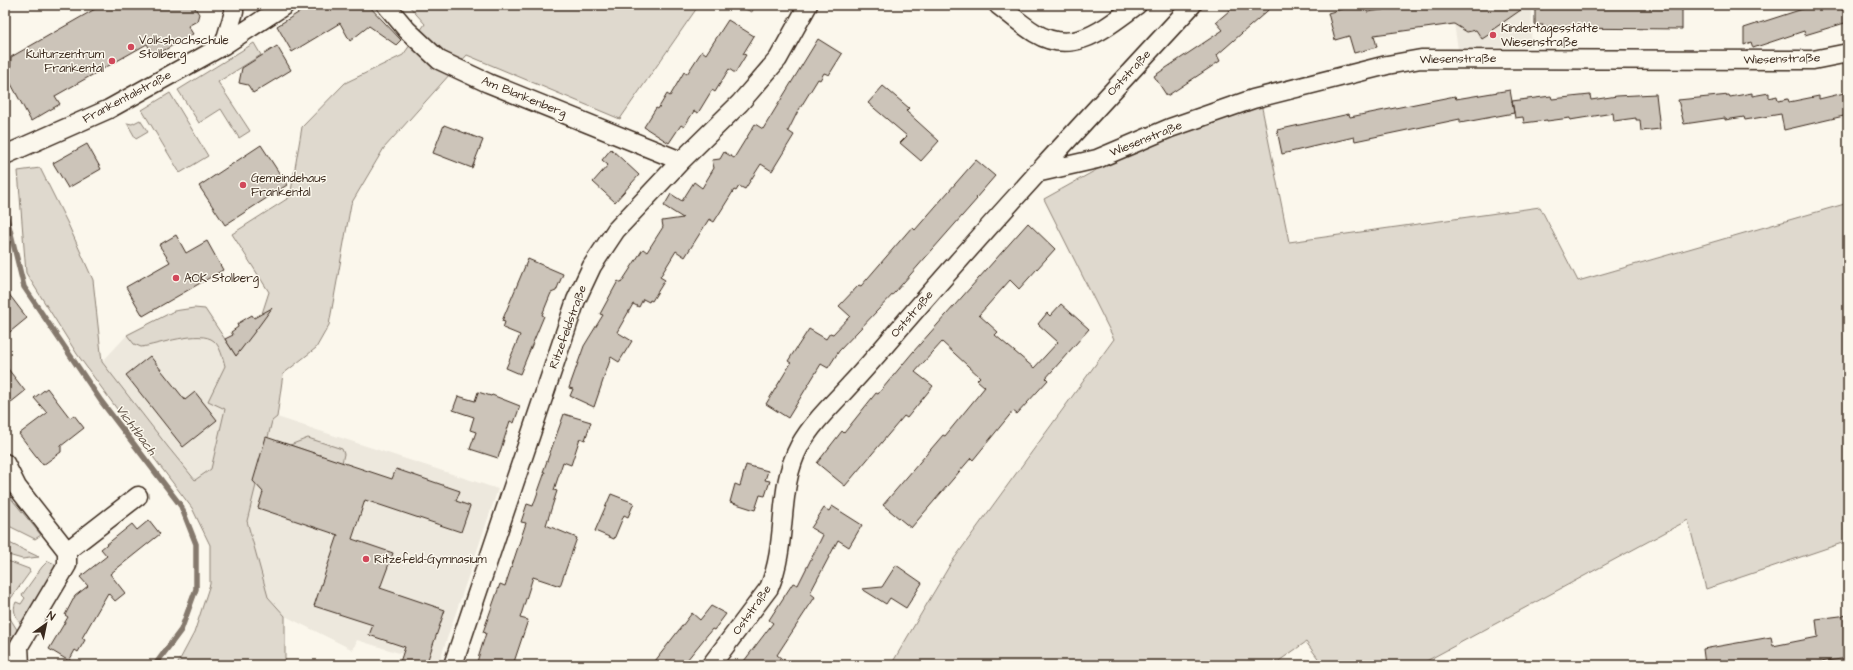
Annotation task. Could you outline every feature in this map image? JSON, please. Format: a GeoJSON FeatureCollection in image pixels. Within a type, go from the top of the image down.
{"type":"FeatureCollection","features":[{"type":"Feature","properties":{"kind":"street"},"geometry":{"type":"LineString","coordinates":[[224,45],[234,12],[234,5]]}},
{"type":"Feature","properties":{"kind":"street","name":"Frankentalstraße"},"geometry":{"type":"LineString","coordinates":[[10,153],[110,109],[224,45],[285,5]]}},
{"type":"Feature","properties":{"kind":"street","name":"Am Blankenberg"},"geometry":{"type":"LineString","coordinates":[[386,5],[406,30],[439,60],[488,83],[681,161]]}},
{"type":"Feature","properties":{"kind":"street","name":"Ritzefeldstraße"},"geometry":{"type":"LineString","coordinates":[[453,665],[576,300],[592,266],[616,230],[681,161],[740,103],[778,59],[808,5]]}},
{"type":"Feature","properties":{"kind":"street"},"geometry":{"type":"LineString","coordinates":[[998,5],[1035,33],[1049,40],[1069,42],[1082,40],[1104,29],[1137,5]]}},
{"type":"Feature","properties":{"kind":"street","name":"Oststraße"},"geometry":{"type":"LineString","coordinates":[[712,665],[769,588],[775,574],[781,545],[788,473],[800,446],[812,426],[1036,173],[1192,5]]}},
{"type":"Feature","properties":{"kind":"street","name":"Wiesenstraße"},"geometry":{"type":"LineString","coordinates":[[1036,173],[1097,159],[1170,128],[1253,99],[1387,65],[1421,59],[1813,60],[1848,53]]}},
{"type":"Feature","properties":{"kind":"street"},"geometry":{"type":"LineString","coordinates":[[5,463],[17,487],[67,551],[67,565],[12,646],[20,665]]}},
{"type":"Feature","properties":{"kind":"street"},"geometry":{"type":"LineString","coordinates":[[67,551],[138,496]]}},
{"type":"Feature","properties":{"kind":"shaded area"},"geometry":{"type":"Polygon","coordinates":[[[408,5],[699,5],[620,119],[467,55],[384,148],[351,204],[329,325],[316,348],[283,374],[277,417],[272,421],[247,521],[268,597],[285,616],[285,665],[177,665],[194,633],[210,584],[210,545],[192,508],[77,354],[26,273],[18,171],[40,168],[68,224],[93,280],[102,362],[195,480],[211,469],[225,409],[208,401],[225,366],[220,349],[214,341],[208,338],[199,337],[189,337],[141,347],[134,344],[127,335],[174,311],[194,308],[205,309],[236,356],[258,326],[269,292],[232,234],[290,197],[302,127],[345,83],[403,55],[425,24],[408,5]]]}},
{"type":"Feature","properties":{"kind":"shaded area"},"geometry":{"type":"Polygon","coordinates":[[[735,5],[755,5],[752,12],[735,5]]]}},
{"type":"Feature","properties":{"kind":"shaded area","name":"Kindertagesstätte Wiesenstraße"},"geometry":{"type":"Polygon","coordinates":[[[1451,5],[1532,5],[1531,46],[1458,49],[1451,5]]]}},
{"type":"Feature","properties":{"kind":"shaded area"},"geometry":{"type":"Polygon","coordinates":[[[254,43],[261,55],[218,82],[250,131],[239,138],[221,109],[199,123],[178,90],[254,43]]]}},
{"type":"Feature","properties":{"kind":"shaded area"},"geometry":{"type":"Polygon","coordinates":[[[170,93],[208,156],[180,173],[142,110],[170,93]]]}},
{"type":"Feature","properties":{"kind":"shaded area"},"geometry":{"type":"Polygon","coordinates":[[[1261,103],[1289,242],[1540,207],[1578,281],[1848,203],[1848,541],[1706,589],[1688,520],[1419,665],[1323,665],[1306,642],[1273,665],[891,665],[951,563],[1114,339],[1044,199],[1143,144],[1261,103]]]}},
{"type":"Feature","properties":{"kind":"shaded area"},"geometry":{"type":"Polygon","coordinates":[[[140,120],[148,132],[136,139],[127,123],[132,124],[140,120]]]}},
{"type":"Feature","properties":{"kind":"shaded area"},"geometry":{"type":"Polygon","coordinates":[[[194,308],[205,309],[225,339],[227,401],[211,469],[195,480],[102,362],[129,333],[174,311],[194,308]]]}},
{"type":"Feature","properties":{"kind":"shaded area","name":"Ritzefeld-Gymnasium"},"geometry":{"type":"Polygon","coordinates":[[[277,417],[498,489],[438,665],[357,640],[353,650],[285,616],[268,597],[247,521],[272,421],[277,417]]]}},
{"type":"Feature","properties":{"kind":"shaded area"},"geometry":{"type":"Polygon","coordinates":[[[308,438],[342,449],[344,454],[342,463],[290,445],[308,438]]]}},
{"type":"Feature","properties":{"kind":"shaded area"},"geometry":{"type":"Polygon","coordinates":[[[5,491],[41,535],[35,539],[5,524],[5,491]]]}},
{"type":"Feature","properties":{"kind":"shaded area"},"geometry":{"type":"Polygon","coordinates":[[[5,541],[39,557],[22,559],[5,554],[5,541]]]}},
{"type":"Feature","properties":{"kind":"shaded area"},"geometry":{"type":"Polygon","coordinates":[[[5,560],[29,569],[30,572],[9,601],[5,604],[5,560]]]}},
{"type":"Feature","properties":{"kind":"shaded area"},"geometry":{"type":"Polygon","coordinates":[[[48,561],[55,564],[55,574],[23,628],[14,609],[16,602],[21,604],[25,598],[22,595],[48,561]]]}},
{"type":"Feature","properties":{"kind":"shaded area"},"geometry":{"type":"Polygon","coordinates":[[[5,610],[19,633],[16,637],[5,638],[5,610]]]}},
{"type":"Feature","properties":{"kind":"building","name":"Kulturzentrum Frankental"},"geometry":{"type":"Polygon","coordinates":[[[102,5],[193,5],[199,14],[197,21],[188,26],[193,34],[154,56],[147,44],[55,96],[60,104],[31,121],[10,82],[11,57],[102,5]]]}},
{"type":"Feature","properties":{"kind":"building"},"geometry":{"type":"Polygon","coordinates":[[[311,5],[368,5],[401,40],[396,45],[369,26],[350,41],[340,23],[292,52],[277,26],[311,5]]]}},
{"type":"Feature","properties":{"kind":"building"},"geometry":{"type":"Polygon","coordinates":[[[1236,5],[1274,5],[1217,55],[1220,61],[1167,96],[1154,76],[1223,30],[1216,22],[1236,5]]]}},
{"type":"Feature","properties":{"kind":"building"},"geometry":{"type":"Polygon","coordinates":[[[1356,5],[1366,5],[1367,12],[1419,5],[1528,5],[1492,30],[1493,32],[1482,39],[1476,30],[1467,32],[1454,24],[1374,35],[1377,47],[1354,53],[1349,36],[1335,40],[1328,13],[1356,5]]]}},
{"type":"Feature","properties":{"kind":"building"},"geometry":{"type":"Polygon","coordinates":[[[1543,5],[1682,5],[1682,29],[1543,27],[1543,25],[1535,25],[1535,8],[1543,9],[1543,5]]]}},
{"type":"Feature","properties":{"kind":"building"},"geometry":{"type":"Polygon","coordinates":[[[1815,5],[1841,5],[1842,10],[1848,8],[1848,22],[1805,35],[1804,31],[1753,48],[1751,42],[1744,45],[1744,28],[1815,5]]]}},
{"type":"Feature","properties":{"kind":"building"},"geometry":{"type":"Polygon","coordinates":[[[728,20],[754,36],[743,54],[746,55],[735,73],[729,69],[715,92],[712,90],[698,113],[694,111],[684,127],[681,125],[669,143],[644,127],[667,94],[670,96],[684,72],[687,74],[702,51],[706,54],[728,20]]]}},
{"type":"Feature","properties":{"kind":"building"},"geometry":{"type":"Polygon","coordinates":[[[818,39],[842,54],[829,75],[824,73],[820,80],[818,79],[797,113],[788,131],[794,135],[772,171],[761,164],[745,189],[739,186],[736,191],[734,190],[714,222],[709,219],[685,257],[676,251],[660,277],[665,280],[652,301],[650,300],[649,302],[643,299],[639,307],[633,304],[617,332],[632,341],[619,362],[611,357],[594,407],[570,396],[573,389],[569,388],[584,346],[603,315],[600,314],[618,281],[621,283],[643,249],[647,252],[663,227],[662,221],[683,218],[664,206],[671,194],[682,201],[694,182],[702,188],[714,168],[712,160],[720,159],[724,152],[734,158],[755,124],[763,129],[818,39]]]}},
{"type":"Feature","properties":{"kind":"building"},"geometry":{"type":"Polygon","coordinates":[[[277,46],[291,70],[253,93],[248,85],[239,83],[242,68],[277,46]]]}},
{"type":"Feature","properties":{"kind":"building"},"geometry":{"type":"Polygon","coordinates":[[[883,86],[909,108],[906,111],[939,141],[921,161],[900,143],[907,136],[868,103],[883,86]]]}},
{"type":"Feature","properties":{"kind":"building"},"geometry":{"type":"Polygon","coordinates":[[[1510,90],[1514,113],[1460,123],[1460,119],[1355,141],[1354,137],[1282,154],[1277,130],[1349,114],[1350,117],[1455,96],[1456,99],[1510,90]]]}},
{"type":"Feature","properties":{"kind":"building"},"geometry":{"type":"Polygon","coordinates":[[[1752,93],[1752,96],[1769,93],[1769,98],[1777,96],[1778,101],[1788,99],[1789,102],[1819,96],[1819,99],[1844,93],[1848,107],[1848,115],[1784,130],[1781,114],[1745,120],[1744,117],[1725,120],[1725,118],[1684,124],[1678,100],[1729,95],[1730,97],[1752,93]]]}},
{"type":"Feature","properties":{"kind":"building"},"geometry":{"type":"Polygon","coordinates":[[[1656,94],[1660,129],[1641,131],[1640,120],[1636,120],[1636,118],[1614,121],[1613,113],[1570,120],[1570,118],[1524,123],[1523,117],[1515,118],[1512,101],[1551,96],[1552,99],[1590,95],[1591,100],[1617,96],[1656,94]]]}},
{"type":"Feature","properties":{"kind":"building"},"geometry":{"type":"Polygon","coordinates":[[[444,125],[483,140],[472,168],[433,153],[444,125]]]}},
{"type":"Feature","properties":{"kind":"building"},"geometry":{"type":"Polygon","coordinates":[[[87,144],[101,169],[68,188],[53,163],[87,144]]]}},
{"type":"Feature","properties":{"kind":"building","name":"Gemeindehaus Frankental"},"geometry":{"type":"Polygon","coordinates":[[[261,145],[287,185],[225,225],[199,186],[261,145]]]}},
{"type":"Feature","properties":{"kind":"building"},"geometry":{"type":"Polygon","coordinates":[[[611,149],[639,175],[615,202],[593,182],[608,165],[602,160],[611,149]]]}},
{"type":"Feature","properties":{"kind":"building"},"geometry":{"type":"Polygon","coordinates":[[[976,160],[995,176],[976,198],[977,199],[896,291],[839,351],[828,368],[821,364],[788,418],[766,404],[791,363],[788,361],[809,329],[826,339],[830,333],[833,334],[850,316],[839,306],[859,285],[861,286],[912,227],[915,230],[976,160]]]}},
{"type":"Feature","properties":{"kind":"building"},"geometry":{"type":"Polygon","coordinates":[[[1028,223],[1055,249],[1019,289],[1010,280],[979,315],[998,332],[995,335],[1034,368],[1058,342],[1038,324],[1047,313],[1050,316],[1061,304],[1089,329],[1046,378],[1048,380],[1017,414],[1013,411],[973,460],[971,458],[911,528],[883,505],[943,435],[945,436],[985,387],[977,380],[980,377],[942,342],[915,372],[933,386],[907,418],[904,416],[845,486],[817,463],[842,431],[844,433],[876,393],[878,394],[913,352],[1028,223]]]}},
{"type":"Feature","properties":{"kind":"building","name":"AOK Stolberg"},"geometry":{"type":"Polygon","coordinates":[[[176,235],[186,253],[207,241],[223,270],[143,316],[126,287],[170,262],[159,245],[176,235]]]}},
{"type":"Feature","properties":{"kind":"building"},"geometry":{"type":"Polygon","coordinates":[[[528,259],[563,274],[556,291],[551,293],[542,315],[544,316],[520,374],[506,368],[520,335],[503,328],[505,322],[502,321],[528,259]]]}},
{"type":"Feature","properties":{"kind":"building"},"geometry":{"type":"Polygon","coordinates":[[[5,289],[27,318],[5,336],[5,289]]]}},
{"type":"Feature","properties":{"kind":"building"},"geometry":{"type":"Polygon","coordinates":[[[272,308],[236,356],[225,339],[233,335],[231,332],[238,327],[237,324],[252,315],[254,318],[272,308]]]}},
{"type":"Feature","properties":{"kind":"building"},"geometry":{"type":"Polygon","coordinates":[[[150,356],[185,400],[195,392],[217,420],[183,447],[126,375],[150,356]]]}},
{"type":"Feature","properties":{"kind":"building"},"geometry":{"type":"Polygon","coordinates":[[[5,365],[25,391],[5,407],[5,365]]]}},
{"type":"Feature","properties":{"kind":"building"},"geometry":{"type":"Polygon","coordinates":[[[47,388],[70,418],[74,415],[84,428],[61,446],[61,452],[43,465],[19,434],[47,413],[34,398],[47,388]]]}},
{"type":"Feature","properties":{"kind":"building"},"geometry":{"type":"Polygon","coordinates":[[[478,392],[492,395],[520,406],[514,423],[510,421],[498,458],[470,449],[476,432],[470,430],[474,417],[453,410],[458,396],[475,401],[478,392]]]}},
{"type":"Feature","properties":{"kind":"building"},"geometry":{"type":"Polygon","coordinates":[[[564,414],[591,422],[585,440],[580,438],[571,465],[563,462],[554,490],[557,491],[546,525],[577,538],[560,586],[533,577],[520,618],[528,620],[513,665],[476,665],[486,633],[483,632],[500,584],[505,586],[526,523],[521,522],[527,504],[533,506],[545,472],[543,472],[564,414]]]}},
{"type":"Feature","properties":{"kind":"building"},"geometry":{"type":"Polygon","coordinates":[[[266,437],[392,479],[396,469],[460,491],[456,501],[470,506],[461,532],[365,500],[352,539],[393,553],[380,588],[445,610],[426,665],[399,665],[405,647],[369,635],[373,625],[314,606],[338,535],[258,508],[263,492],[253,481],[266,437]]]}},
{"type":"Feature","properties":{"kind":"building"},"geometry":{"type":"Polygon","coordinates":[[[746,465],[768,471],[765,480],[770,481],[765,496],[760,495],[755,510],[730,502],[735,484],[740,486],[746,465]]]}},
{"type":"Feature","properties":{"kind":"building"},"geometry":{"type":"Polygon","coordinates":[[[611,494],[634,503],[628,517],[624,515],[614,539],[595,531],[611,494]]]}},
{"type":"Feature","properties":{"kind":"building"},"geometry":{"type":"Polygon","coordinates":[[[832,506],[862,525],[849,547],[838,540],[810,593],[815,597],[777,655],[790,665],[741,665],[773,623],[769,620],[793,583],[798,585],[823,535],[811,528],[824,508],[829,511],[832,506]]]}},
{"type":"Feature","properties":{"kind":"building"},"geometry":{"type":"Polygon","coordinates":[[[149,520],[160,534],[110,574],[125,593],[115,601],[108,593],[82,638],[85,640],[78,652],[75,650],[69,661],[49,649],[68,617],[65,615],[75,596],[88,586],[80,577],[107,556],[101,549],[132,524],[137,530],[149,520]]]}},
{"type":"Feature","properties":{"kind":"building"},"geometry":{"type":"Polygon","coordinates":[[[896,565],[922,583],[906,608],[890,598],[886,604],[862,589],[882,587],[896,565]]]}},
{"type":"Feature","properties":{"kind":"building"},"geometry":{"type":"Polygon","coordinates":[[[711,606],[726,614],[683,665],[652,665],[692,613],[700,620],[711,606]]]}},
{"type":"Feature","properties":{"kind":"building"},"geometry":{"type":"Polygon","coordinates":[[[1848,615],[1848,658],[1806,665],[1705,665],[1703,649],[1771,637],[1773,646],[1818,637],[1816,619],[1848,615]]]}},
{"type":"Feature","properties":{"kind":"waterway","name":"Vichtbach"},"geometry":{"type":"LineString","coordinates":[[5,13],[7,5]]}},
{"type":"Feature","properties":{"kind":"waterway","name":"Vichtbach"},"geometry":{"type":"LineString","coordinates":[[5,210],[24,287],[101,401],[181,506],[196,544],[196,589],[181,630],[155,665]]}},
{"type":"Feature","properties":{"kind":"place","name":"Kindertagesstätte Wiesenstraße"},"geometry":{"type":"Point","coordinates":[1493,35]}},
{"type":"Feature","properties":{"kind":"place","name":"Volkshochschule Stolberg"},"geometry":{"type":"Point","coordinates":[131,47]}},
{"type":"Feature","properties":{"kind":"place","name":"Kulturzentrum Frankental"},"geometry":{"type":"Point","coordinates":[112,61]}},
{"type":"Feature","properties":{"kind":"place","name":"Gemeindehaus Frankental"},"geometry":{"type":"Point","coordinates":[243,185]}},
{"type":"Feature","properties":{"kind":"place","name":"AOK Stolberg"},"geometry":{"type":"Point","coordinates":[176,278]}},
{"type":"Feature","properties":{"kind":"place","name":"Ritzefeld-Gymnasium"},"geometry":{"type":"Point","coordinates":[366,559]}}]}
